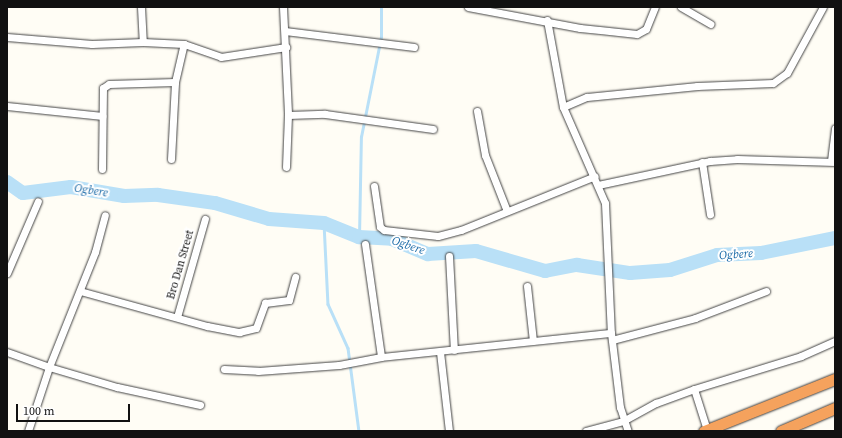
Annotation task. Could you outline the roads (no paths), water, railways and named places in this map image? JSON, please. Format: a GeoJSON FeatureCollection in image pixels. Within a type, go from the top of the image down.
{"type":"FeatureCollection","features":[{"type":"Feature","properties":{"kind":"highway"},"geometry":{"type":"LineString","coordinates":[[705,430],[835,379]]}},
{"type":"Feature","properties":{"kind":"highway"},"geometry":{"type":"LineString","coordinates":[[784,431],[835,408]]}},
{"type":"Feature","properties":{"kind":"street"},"geometry":{"type":"LineString","coordinates":[[141,7],[143,42]]}},
{"type":"Feature","properties":{"kind":"street"},"geometry":{"type":"LineString","coordinates":[[283,7],[288,115],[286,167]]}},
{"type":"Feature","properties":{"kind":"street"},"geometry":{"type":"LineString","coordinates":[[468,7],[547,20],[580,28],[637,34],[646,29],[655,7]]}},
{"type":"Feature","properties":{"kind":"street"},"geometry":{"type":"LineString","coordinates":[[681,7],[711,24]]}},
{"type":"Feature","properties":{"kind":"street"},"geometry":{"type":"LineString","coordinates":[[563,107],[588,97],[697,86],[773,83],[787,72],[823,7]]}},
{"type":"Feature","properties":{"kind":"street"},"geometry":{"type":"LineString","coordinates":[[547,20],[563,107],[605,203],[609,248],[608,261],[612,337],[623,421],[628,431]]}},
{"type":"Feature","properties":{"kind":"street"},"geometry":{"type":"LineString","coordinates":[[284,31],[414,47]]}},
{"type":"Feature","properties":{"kind":"street"},"geometry":{"type":"LineString","coordinates":[[7,37],[92,44],[143,42],[184,44],[221,57],[286,47]]}},
{"type":"Feature","properties":{"kind":"street"},"geometry":{"type":"LineString","coordinates":[[171,159],[175,82],[184,44]]}},
{"type":"Feature","properties":{"kind":"street"},"geometry":{"type":"LineString","coordinates":[[102,169],[101,95],[103,88],[108,84],[175,82]]}},
{"type":"Feature","properties":{"kind":"street"},"geometry":{"type":"LineString","coordinates":[[7,106],[102,116]]}},
{"type":"Feature","properties":{"kind":"street"},"geometry":{"type":"LineString","coordinates":[[477,111],[485,155],[507,211]]}},
{"type":"Feature","properties":{"kind":"street"},"geometry":{"type":"LineString","coordinates":[[288,115],[325,114],[433,129]]}},
{"type":"Feature","properties":{"kind":"street"},"geometry":{"type":"LineString","coordinates":[[598,185],[702,162],[737,159],[833,162],[835,128]]}},
{"type":"Feature","properties":{"kind":"street"},"geometry":{"type":"LineString","coordinates":[[702,162],[710,214]]}},
{"type":"Feature","properties":{"kind":"street"},"geometry":{"type":"LineString","coordinates":[[374,186],[377,221],[384,230],[448,235],[594,176]]}},
{"type":"Feature","properties":{"kind":"street"},"geometry":{"type":"LineString","coordinates":[[7,273],[38,201]]}},
{"type":"Feature","properties":{"kind":"street"},"geometry":{"type":"LineString","coordinates":[[28,431],[49,367],[80,291],[105,215]]}},
{"type":"Feature","properties":{"kind":"street","name":"Bro Dan Street"},"geometry":{"type":"LineString","coordinates":[[177,317],[205,219]]}},
{"type":"Feature","properties":{"kind":"street"},"geometry":{"type":"LineString","coordinates":[[365,244],[381,357]]}},
{"type":"Feature","properties":{"kind":"street"},"geometry":{"type":"LineString","coordinates":[[449,256],[454,350]]}},
{"type":"Feature","properties":{"kind":"street"},"geometry":{"type":"LineString","coordinates":[[80,291],[207,326],[239,332],[249,331],[258,326],[265,302],[289,300],[295,277]]}},
{"type":"Feature","properties":{"kind":"street"},"geometry":{"type":"LineString","coordinates":[[527,286],[533,341]]}},
{"type":"Feature","properties":{"kind":"street"},"geometry":{"type":"LineString","coordinates":[[224,369],[258,371],[339,366],[381,357],[440,352],[533,341],[612,337],[695,318],[766,291]]}},
{"type":"Feature","properties":{"kind":"street"},"geometry":{"type":"LineString","coordinates":[[586,431],[623,421],[656,402],[801,356],[835,341]]}},
{"type":"Feature","properties":{"kind":"street"},"geometry":{"type":"LineString","coordinates":[[7,352],[49,367],[117,387],[200,405]]}},
{"type":"Feature","properties":{"kind":"street"},"geometry":{"type":"LineString","coordinates":[[440,352],[449,431]]}},
{"type":"Feature","properties":{"kind":"street"},"geometry":{"type":"LineString","coordinates":[[694,389],[705,430]]}},
{"type":"Feature","properties":{"kind":"waterway"},"geometry":{"type":"LineString","coordinates":[[359,237],[361,137],[381,37],[381,7]]}},
{"type":"Feature","properties":{"kind":"waterway","name":"Ogbere"},"geometry":{"type":"LineString","coordinates":[[7,182],[23,193],[71,187],[124,196],[158,195],[215,203],[269,219],[324,223],[359,237],[392,239],[428,254],[476,251],[545,271],[577,265],[630,273],[670,270],[717,255],[761,253],[835,238]]}},
{"type":"Feature","properties":{"kind":"waterway"},"geometry":{"type":"LineString","coordinates":[[324,223],[328,304],[348,348],[359,431]]}}]}
